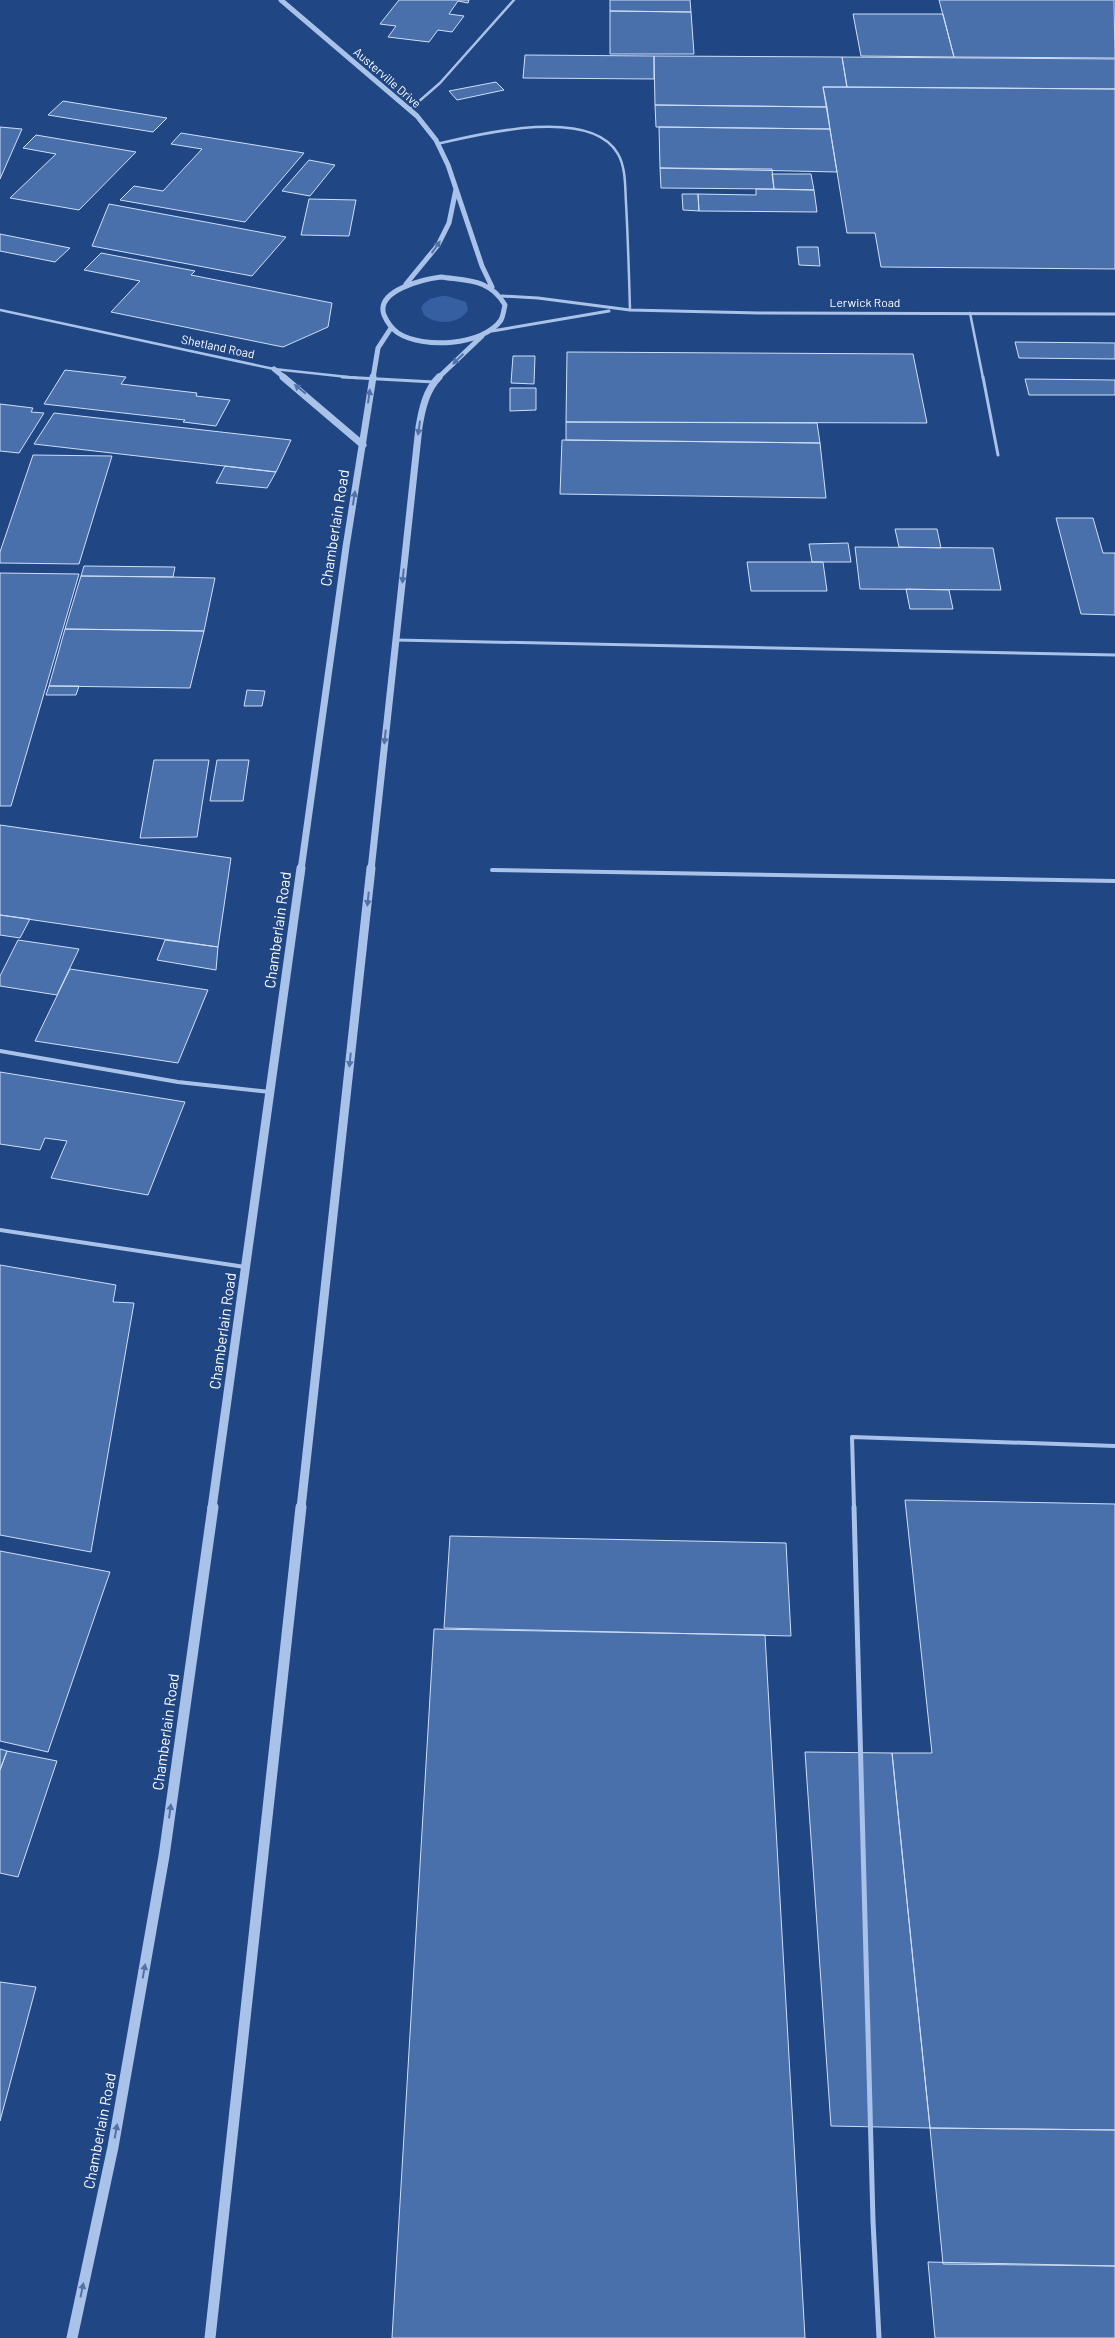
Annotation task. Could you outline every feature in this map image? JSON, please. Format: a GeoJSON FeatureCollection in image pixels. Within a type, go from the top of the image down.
{"type":"FeatureCollection","features":[{"type":"Feature","properties":{"kind":"street","name":"Austerville Drive"},"geometry":{"type":"LineString","coordinates":[[281,0],[417,116],[437,144],[448,165],[482,266],[492,288]]}},
{"type":"Feature","properties":{"kind":"street"},"geometry":{"type":"LineString","coordinates":[[406,285],[438,245],[446,230],[456,189]]}},
{"type":"Feature","properties":{"kind":"street"},"geometry":{"type":"LineString","coordinates":[[450,277],[477,281],[492,288],[502,296],[506,305],[506,314],[501,322],[482,336],[464,342],[443,344],[422,342],[404,336],[391,328],[384,317],[384,305],[392,294],[406,285],[422,280],[450,277]]}},
{"type":"Feature","properties":{"kind":"street","name":"Lerwick Road"},"geometry":{"type":"LineString","coordinates":[[502,296],[538,298],[615,310],[759,313],[1115,314]]}},
{"type":"Feature","properties":{"kind":"street","name":"Lerwick Road"},"geometry":{"type":"LineString","coordinates":[[492,330],[536,325],[615,310]]}},
{"type":"Feature","properties":{"kind":"street","name":"Chamberlain Road"},"geometry":{"type":"LineString","coordinates":[[72,2338],[113,2148],[164,1856],[346,546],[363,444],[371,381],[378,348],[391,328]]}},
{"type":"Feature","properties":{"kind":"street"},"geometry":{"type":"LineString","coordinates":[[210,2338],[419,427],[422,407],[434,382],[482,336]]}},
{"type":"Feature","properties":{"kind":"street"},"geometry":{"type":"LineString","coordinates":[[274,369],[363,444]]}},
{"type":"Feature","properties":{"kind":"lane"},"geometry":{"type":"LineString","coordinates":[[409,110],[440,83],[514,0]]}},
{"type":"Feature","properties":{"kind":"lane"},"geometry":{"type":"LineString","coordinates":[[437,144],[503,129],[544,127],[579,130],[605,139],[618,153],[624,172],[629,247],[630,310]]}},
{"type":"Feature","properties":{"kind":"lane","name":"Shetland Road"},"geometry":{"type":"LineString","coordinates":[[0,310],[274,369],[315,376],[371,381],[434,382]]}},
{"type":"Feature","properties":{"kind":"lane"},"geometry":{"type":"LineString","coordinates":[[970,313],[998,455]]}},
{"type":"Feature","properties":{"kind":"lane"},"geometry":{"type":"LineString","coordinates":[[396,640],[1115,655]]}},
{"type":"Feature","properties":{"kind":"lane"},"geometry":{"type":"LineString","coordinates":[[492,870],[1115,881]]}},
{"type":"Feature","properties":{"kind":"lane"},"geometry":{"type":"LineString","coordinates":[[0,1051],[178,1082],[270,1092]]}},
{"type":"Feature","properties":{"kind":"lane"},"geometry":{"type":"LineString","coordinates":[[0,1230],[247,1267]]}},
{"type":"Feature","properties":{"kind":"lane"},"geometry":{"type":"LineString","coordinates":[[879,2338],[873,2221],[852,1437],[1115,1446]]}},
{"type":"Feature","properties":{"kind":"shaded area"},"geometry":{"type":"Polygon","coordinates":[[[447,296],[466,302],[468,310],[464,315],[453,321],[441,322],[424,315],[421,308],[426,302],[436,297],[447,296]]]}},
{"type":"Feature","properties":{"kind":"building"},"geometry":{"type":"Polygon","coordinates":[[[399,0],[469,0],[468,3],[458,1],[449,14],[464,16],[452,32],[438,30],[429,42],[388,37],[396,26],[380,24],[399,0]]]}},
{"type":"Feature","properties":{"kind":"building"},"geometry":{"type":"Polygon","coordinates":[[[610,0],[690,0],[691,12],[610,11],[610,0]]]}},
{"type":"Feature","properties":{"kind":"building"},"geometry":{"type":"Polygon","coordinates":[[[939,0],[1114,0],[1115,58],[954,57],[939,0]]]}},
{"type":"Feature","properties":{"kind":"building"},"geometry":{"type":"Polygon","coordinates":[[[610,11],[691,12],[694,54],[610,54],[610,11]]]}},
{"type":"Feature","properties":{"kind":"building"},"geometry":{"type":"Polygon","coordinates":[[[853,14],[943,14],[954,57],[861,56],[853,14]]]}},
{"type":"Feature","properties":{"kind":"building"},"geometry":{"type":"Polygon","coordinates":[[[525,55],[654,56],[654,79],[523,78],[525,55]]]}},
{"type":"Feature","properties":{"kind":"building"},"geometry":{"type":"Polygon","coordinates":[[[654,56],[842,57],[847,87],[823,87],[827,107],[655,105],[654,56]]]}},
{"type":"Feature","properties":{"kind":"building"},"geometry":{"type":"Polygon","coordinates":[[[842,57],[1115,59],[1115,89],[847,87],[842,57]]]}},
{"type":"Feature","properties":{"kind":"building"},"geometry":{"type":"Polygon","coordinates":[[[496,82],[504,90],[457,100],[449,91],[496,82]]]}},
{"type":"Feature","properties":{"kind":"building"},"geometry":{"type":"Polygon","coordinates":[[[823,87],[1115,89],[1115,269],[881,267],[875,233],[847,233],[823,87]]]}},
{"type":"Feature","properties":{"kind":"building"},"geometry":{"type":"Polygon","coordinates":[[[63,101],[167,118],[153,132],[48,115],[63,101]]]}},
{"type":"Feature","properties":{"kind":"building"},"geometry":{"type":"Polygon","coordinates":[[[655,105],[827,107],[830,129],[656,127],[655,105]]]}},
{"type":"Feature","properties":{"kind":"building"},"geometry":{"type":"Polygon","coordinates":[[[0,127],[22,129],[0,179],[0,127]]]}},
{"type":"Feature","properties":{"kind":"building"},"geometry":{"type":"Polygon","coordinates":[[[659,127],[830,129],[837,172],[660,168],[659,127]]]}},
{"type":"Feature","properties":{"kind":"building"},"geometry":{"type":"Polygon","coordinates":[[[181,133],[304,153],[245,222],[120,200],[134,186],[163,191],[202,149],[171,144],[181,133]]]}},
{"type":"Feature","properties":{"kind":"building"},"geometry":{"type":"Polygon","coordinates":[[[36,135],[136,152],[79,210],[10,198],[56,154],[23,148],[36,135]]]}},
{"type":"Feature","properties":{"kind":"building"},"geometry":{"type":"Polygon","coordinates":[[[309,160],[335,165],[310,196],[282,191],[309,160]]]}},
{"type":"Feature","properties":{"kind":"building"},"geometry":{"type":"Polygon","coordinates":[[[660,168],[772,169],[774,189],[661,188],[660,168]]]}},
{"type":"Feature","properties":{"kind":"building"},"geometry":{"type":"Polygon","coordinates":[[[772,174],[811,174],[814,190],[774,189],[772,174]]]}},
{"type":"Feature","properties":{"kind":"building"},"geometry":{"type":"Polygon","coordinates":[[[756,189],[814,190],[817,212],[699,211],[698,194],[756,195],[756,189]]]}},
{"type":"Feature","properties":{"kind":"building"},"geometry":{"type":"Polygon","coordinates":[[[682,194],[698,194],[699,211],[683,210],[682,194]]]}},
{"type":"Feature","properties":{"kind":"building"},"geometry":{"type":"Polygon","coordinates":[[[309,199],[356,200],[349,236],[301,235],[309,199]]]}},
{"type":"Feature","properties":{"kind":"building"},"geometry":{"type":"Polygon","coordinates":[[[109,204],[286,237],[252,276],[92,246],[109,204]]]}},
{"type":"Feature","properties":{"kind":"building"},"geometry":{"type":"Polygon","coordinates":[[[0,234],[70,248],[55,262],[0,251],[0,234]]]}},
{"type":"Feature","properties":{"kind":"building"},"geometry":{"type":"Polygon","coordinates":[[[797,247],[818,247],[820,266],[799,265],[797,247]]]}},
{"type":"Feature","properties":{"kind":"building"},"geometry":{"type":"Polygon","coordinates":[[[101,253],[195,271],[191,275],[332,303],[328,327],[283,347],[111,312],[140,281],[84,270],[101,253]]]}},
{"type":"Feature","properties":{"kind":"building"},"geometry":{"type":"Polygon","coordinates":[[[1015,342],[1115,343],[1115,359],[1019,358],[1015,342]]]}},
{"type":"Feature","properties":{"kind":"building"},"geometry":{"type":"Polygon","coordinates":[[[567,352],[913,354],[927,423],[566,422],[567,352]]]}},
{"type":"Feature","properties":{"kind":"building"},"geometry":{"type":"Polygon","coordinates":[[[513,356],[535,356],[534,384],[511,383],[513,356]]]}},
{"type":"Feature","properties":{"kind":"building"},"geometry":{"type":"Polygon","coordinates":[[[65,370],[126,377],[121,384],[197,393],[196,396],[230,400],[216,426],[183,422],[185,420],[44,404],[65,370]]]}},
{"type":"Feature","properties":{"kind":"building"},"geometry":{"type":"Polygon","coordinates":[[[1025,379],[1115,380],[1115,395],[1029,395],[1025,379]]]}},
{"type":"Feature","properties":{"kind":"building"},"geometry":{"type":"Polygon","coordinates":[[[510,388],[536,388],[536,410],[510,411],[510,388]]]}},
{"type":"Feature","properties":{"kind":"building"},"geometry":{"type":"Polygon","coordinates":[[[0,404],[33,408],[31,412],[44,413],[19,453],[0,451],[0,404]]]}},
{"type":"Feature","properties":{"kind":"building"},"geometry":{"type":"Polygon","coordinates":[[[54,413],[291,440],[276,472],[34,444],[54,413]]]}},
{"type":"Feature","properties":{"kind":"building"},"geometry":{"type":"Polygon","coordinates":[[[566,422],[817,423],[820,443],[566,440],[566,422]]]}},
{"type":"Feature","properties":{"kind":"building"},"geometry":{"type":"Polygon","coordinates":[[[562,440],[820,443],[826,498],[560,494],[562,440]]]}},
{"type":"Feature","properties":{"kind":"building"},"geometry":{"type":"Polygon","coordinates":[[[33,455],[112,456],[79,564],[0,563],[0,552],[33,455]]]}},
{"type":"Feature","properties":{"kind":"building"},"geometry":{"type":"Polygon","coordinates":[[[225,466],[276,472],[267,488],[216,483],[225,466]]]}},
{"type":"Feature","properties":{"kind":"building"},"geometry":{"type":"Polygon","coordinates":[[[1056,518],[1093,518],[1103,553],[1115,553],[1115,615],[1081,614],[1056,518]]]}},
{"type":"Feature","properties":{"kind":"building"},"geometry":{"type":"Polygon","coordinates":[[[895,529],[937,529],[941,548],[899,547],[895,529]]]}},
{"type":"Feature","properties":{"kind":"building"},"geometry":{"type":"Polygon","coordinates":[[[848,543],[851,562],[812,562],[809,544],[848,543]]]}},
{"type":"Feature","properties":{"kind":"building"},"geometry":{"type":"Polygon","coordinates":[[[855,547],[993,548],[1001,590],[860,589],[855,547]]]}},
{"type":"Feature","properties":{"kind":"building"},"geometry":{"type":"Polygon","coordinates":[[[747,562],[823,562],[827,591],[751,591],[747,562]]]}},
{"type":"Feature","properties":{"kind":"building"},"geometry":{"type":"Polygon","coordinates":[[[84,566],[175,567],[173,577],[81,576],[84,566]]]}},
{"type":"Feature","properties":{"kind":"building"},"geometry":{"type":"Polygon","coordinates":[[[0,573],[79,574],[11,806],[0,806],[0,573]]]}},
{"type":"Feature","properties":{"kind":"building"},"geometry":{"type":"Polygon","coordinates":[[[81,576],[215,578],[204,631],[65,629],[81,576]]]}},
{"type":"Feature","properties":{"kind":"building"},"geometry":{"type":"Polygon","coordinates":[[[906,589],[949,590],[953,609],[910,609],[906,589]]]}},
{"type":"Feature","properties":{"kind":"building"},"geometry":{"type":"Polygon","coordinates":[[[65,629],[204,631],[190,688],[49,686],[65,629]]]}},
{"type":"Feature","properties":{"kind":"building"},"geometry":{"type":"Polygon","coordinates":[[[49,686],[79,686],[76,695],[46,695],[49,686]]]}},
{"type":"Feature","properties":{"kind":"building"},"geometry":{"type":"Polygon","coordinates":[[[247,690],[265,691],[262,706],[244,706],[247,690]]]}},
{"type":"Feature","properties":{"kind":"building"},"geometry":{"type":"Polygon","coordinates":[[[154,760],[209,760],[197,837],[140,838],[154,760]]]}},
{"type":"Feature","properties":{"kind":"building"},"geometry":{"type":"Polygon","coordinates":[[[217,760],[249,760],[243,801],[210,801],[217,760]]]}},
{"type":"Feature","properties":{"kind":"building"},"geometry":{"type":"Polygon","coordinates":[[[0,825],[231,858],[218,947],[0,915],[0,825]]]}},
{"type":"Feature","properties":{"kind":"building"},"geometry":{"type":"Polygon","coordinates":[[[0,915],[30,919],[20,938],[0,935],[0,915]]]}},
{"type":"Feature","properties":{"kind":"building"},"geometry":{"type":"Polygon","coordinates":[[[18,940],[79,949],[57,995],[0,986],[0,976],[18,940]]]}},
{"type":"Feature","properties":{"kind":"building"},"geometry":{"type":"Polygon","coordinates":[[[165,940],[218,947],[216,970],[157,960],[165,940]]]}},
{"type":"Feature","properties":{"kind":"building"},"geometry":{"type":"Polygon","coordinates":[[[70,969],[208,990],[178,1063],[35,1041],[70,969]]]}},
{"type":"Feature","properties":{"kind":"building"},"geometry":{"type":"Polygon","coordinates":[[[0,1072],[185,1102],[148,1195],[51,1178],[67,1141],[45,1138],[40,1150],[0,1144],[0,1072]]]}},
{"type":"Feature","properties":{"kind":"building"},"geometry":{"type":"Polygon","coordinates":[[[0,1265],[116,1285],[113,1302],[134,1303],[91,1552],[0,1535],[0,1265]]]}},
{"type":"Feature","properties":{"kind":"building"},"geometry":{"type":"Polygon","coordinates":[[[905,1500],[1115,1504],[1115,2130],[930,2128],[892,1753],[932,1753],[905,1500]]]}},
{"type":"Feature","properties":{"kind":"building"},"geometry":{"type":"Polygon","coordinates":[[[450,1536],[786,1543],[791,1636],[444,1628],[450,1536]]]}},
{"type":"Feature","properties":{"kind":"building"},"geometry":{"type":"Polygon","coordinates":[[[0,1551],[110,1572],[48,1752],[0,1741],[0,1551]]]}},
{"type":"Feature","properties":{"kind":"building"},"geometry":{"type":"Polygon","coordinates":[[[434,1629],[765,1635],[805,2338],[392,2338],[434,1629]]]}},
{"type":"Feature","properties":{"kind":"building"},"geometry":{"type":"Polygon","coordinates":[[[0,1749],[7,1751],[0,1770],[0,1749]]]}},
{"type":"Feature","properties":{"kind":"building"},"geometry":{"type":"Polygon","coordinates":[[[7,1751],[57,1761],[18,1877],[0,1873],[0,1770],[7,1751]]]}},
{"type":"Feature","properties":{"kind":"building"},"geometry":{"type":"Polygon","coordinates":[[[805,1752],[892,1753],[930,2128],[831,2126],[805,1752]]]}},
{"type":"Feature","properties":{"kind":"building"},"geometry":{"type":"Polygon","coordinates":[[[0,1982],[36,1987],[0,2121],[0,1982]]]}},
{"type":"Feature","properties":{"kind":"building"},"geometry":{"type":"Polygon","coordinates":[[[930,2128],[1115,2130],[1115,2266],[943,2264],[930,2128]]]}},
{"type":"Feature","properties":{"kind":"building"},"geometry":{"type":"Polygon","coordinates":[[[928,2262],[1115,2266],[1115,2338],[935,2338],[928,2262]]]}}]}
